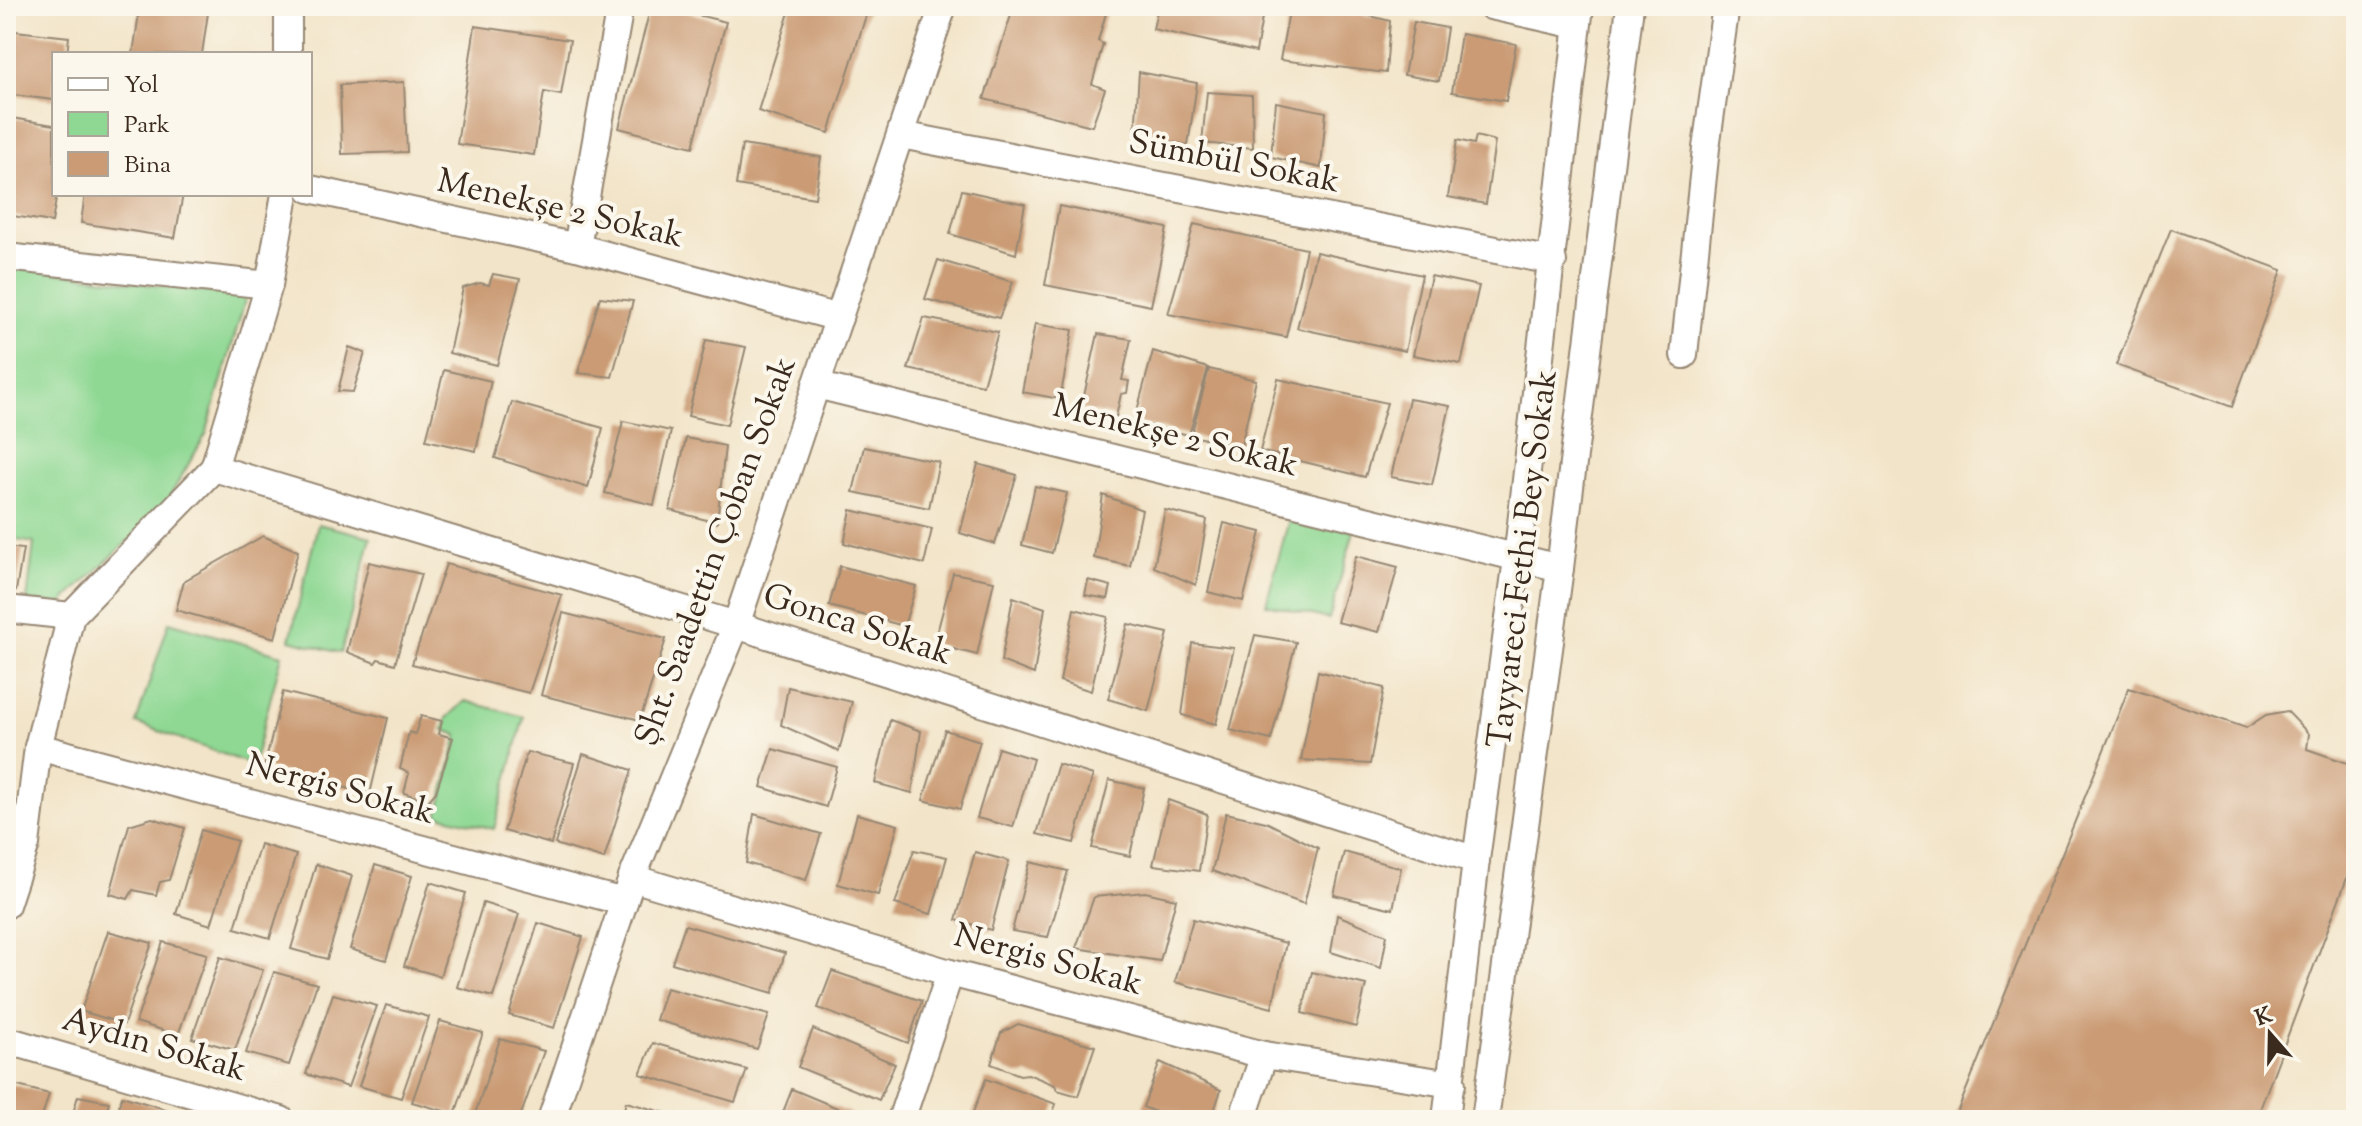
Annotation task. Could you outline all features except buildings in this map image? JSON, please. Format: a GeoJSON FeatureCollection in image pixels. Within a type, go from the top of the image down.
{"type":"FeatureCollection","features":[{"type":"Feature","properties":{"kind":"street"},"geometry":{"type":"LineString","coordinates":[[288,6],[288,52]]}},
{"type":"Feature","properties":{"kind":"street"},"geometry":{"type":"LineString","coordinates":[[577,247],[620,6]]}},
{"type":"Feature","properties":{"kind":"street","name":"Şht. Saadettin Çoban Sokak"},"geometry":{"type":"LineString","coordinates":[[551,1120],[628,890],[736,625],[943,6]]}},
{"type":"Feature","properties":{"kind":"street"},"geometry":{"type":"LineString","coordinates":[[1491,6],[1579,16]]}},
{"type":"Feature","properties":{"kind":"street","name":"Tayyareci Fethi Bey Sokak"},"geometry":{"type":"LineString","coordinates":[[1485,1120],[1560,568],[1630,6]]}},
{"type":"Feature","properties":{"kind":"street"},"geometry":{"type":"LineString","coordinates":[[1684,355],[1706,148],[1726,6]]}},
{"type":"Feature","properties":{"kind":"street","name":"Tayyareci Fethi Bey Sokak"},"geometry":{"type":"LineString","coordinates":[[1446,1120],[1553,261],[1579,16]]}},
{"type":"Feature","properties":{"kind":"street","name":"Sümbül Sokak"},"geometry":{"type":"LineString","coordinates":[[901,135],[1553,261]]}},
{"type":"Feature","properties":{"kind":"street","name":"Menekşe 2 Sokak"},"geometry":{"type":"LineString","coordinates":[[312,189],[577,247],[839,318]]}},
{"type":"Feature","properties":{"kind":"street"},"geometry":{"type":"LineString","coordinates":[[6,905],[16,843],[71,616],[214,468],[269,285],[285,196]]}},
{"type":"Feature","properties":{"kind":"street"},"geometry":{"type":"LineString","coordinates":[[6,257],[269,285]]}},
{"type":"Feature","properties":{"kind":"street","name":"Menekşe 2 Sokak"},"geometry":{"type":"LineString","coordinates":[[816,385],[1560,568]]}},
{"type":"Feature","properties":{"kind":"street","name":"Gonca Sokak"},"geometry":{"type":"LineString","coordinates":[[214,468],[736,625],[1476,860]]}},
{"type":"Feature","properties":{"kind":"street"},"geometry":{"type":"LineString","coordinates":[[6,609],[71,616]]}},
{"type":"Feature","properties":{"kind":"street","name":"Nergis Sokak"},"geometry":{"type":"LineString","coordinates":[[38,747],[628,890],[1264,1055],[1452,1084]]}},
{"type":"Feature","properties":{"kind":"street"},"geometry":{"type":"LineString","coordinates":[[901,1120],[950,973]]}},
{"type":"Feature","properties":{"kind":"street","name":"Aydın Sokak"},"geometry":{"type":"LineString","coordinates":[[6,1040],[281,1120]]}},
{"type":"Feature","properties":{"kind":"street"},"geometry":{"type":"LineString","coordinates":[[1242,1120],[1264,1055]]}},
{"type":"Feature","properties":{"kind":"green space"},"geometry":{"type":"Polygon","coordinates":[[[6,266],[246,297],[206,434],[163,508],[61,604],[27,600],[34,543],[6,538],[6,266]]]}},
{"type":"Feature","properties":{"kind":"green space"},"geometry":{"type":"Polygon","coordinates":[[[1290,516],[1354,531],[1329,619],[1266,604],[1290,516]]]}},
{"type":"Feature","properties":{"kind":"green space"},"geometry":{"type":"Polygon","coordinates":[[[318,524],[371,537],[341,653],[290,640],[318,524]]]}},
{"type":"Feature","properties":{"kind":"green space"},"geometry":{"type":"Polygon","coordinates":[[[169,622],[282,655],[253,765],[136,723],[169,622]]]}},
{"type":"Feature","properties":{"kind":"green space"},"geometry":{"type":"Polygon","coordinates":[[[465,701],[524,717],[494,829],[438,815],[458,735],[444,730],[447,718],[465,701]]]}}]}
